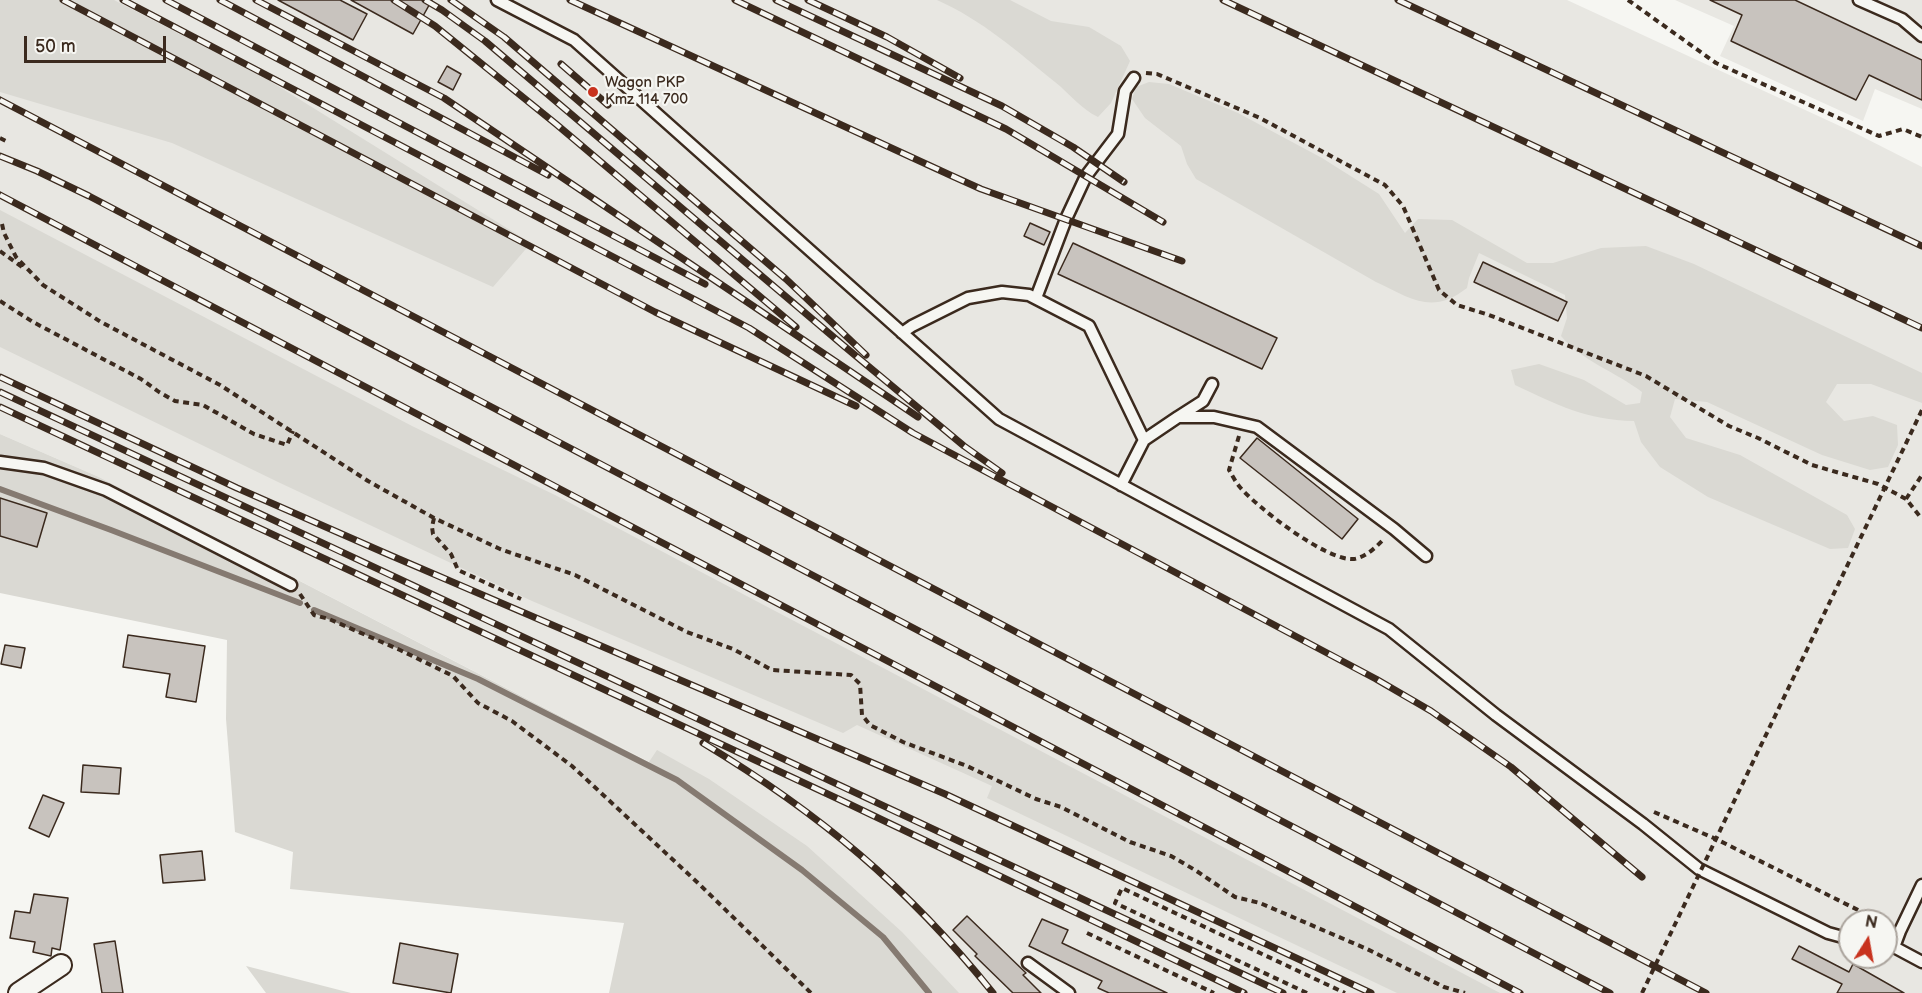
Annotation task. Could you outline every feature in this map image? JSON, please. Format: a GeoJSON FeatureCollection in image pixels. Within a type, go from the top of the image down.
{"type":"FeatureCollection","features":[{"type":"Feature","properties":{"kind":"street"},"geometry":{"type":"LineString","coordinates":[[19,993],[61,965]]}},
{"type":"Feature","properties":{"kind":"lane"},"geometry":{"type":"LineString","coordinates":[[497,0],[574,40],[999,419],[1389,629],[1496,715],[1700,869],[1828,933],[1838,936]]}},
{"type":"Feature","properties":{"kind":"lane"},"geometry":{"type":"LineString","coordinates":[[1859,0],[1902,19],[1922,36]]}},
{"type":"Feature","properties":{"kind":"lane"},"geometry":{"type":"LineString","coordinates":[[1036,298],[1066,219],[1086,176],[1118,134],[1125,91],[1134,78]]}},
{"type":"Feature","properties":{"kind":"lane"},"geometry":{"type":"LineString","coordinates":[[902,333],[968,298],[1002,292],[1029,294],[1089,326],[1144,440]]}},
{"type":"Feature","properties":{"kind":"lane"},"geometry":{"type":"LineString","coordinates":[[1120,485],[1144,440],[1203,401],[1212,384]]}},
{"type":"Feature","properties":{"kind":"lane"},"geometry":{"type":"LineString","coordinates":[[1178,417],[1214,417],[1257,427],[1426,556]]}},
{"type":"Feature","properties":{"kind":"lane"},"geometry":{"type":"LineString","coordinates":[[0,462],[44,468],[106,490],[291,585]]}},
{"type":"Feature","properties":{"kind":"lane"},"geometry":{"type":"LineString","coordinates":[[1898,934],[1922,885]]}},
{"type":"Feature","properties":{"kind":"lane"},"geometry":{"type":"LineString","coordinates":[[1898,950],[1922,962]]}},
{"type":"Feature","properties":{"kind":"lane"},"geometry":{"type":"LineString","coordinates":[[1028,963],[1069,993]]}},
{"type":"Feature","properties":{"kind":"path"},"geometry":{"type":"LineString","coordinates":[[1628,0],[1716,63],[1879,136],[1903,129],[1922,137]]}},
{"type":"Feature","properties":{"kind":"path"},"geometry":{"type":"LineString","coordinates":[[1134,78],[1143,73],[1157,74],[1260,118],[1385,185],[1403,206],[1439,290],[1457,305],[1489,315],[1646,376],[1729,426],[1812,465],[1878,484],[1906,499],[1922,519]]}},
{"type":"Feature","properties":{"kind":"path"},"geometry":{"type":"LineString","coordinates":[[0,138],[6,141]]}},
{"type":"Feature","properties":{"kind":"path"},"geometry":{"type":"LineString","coordinates":[[2,224],[16,257],[43,285],[101,322],[220,385],[368,481],[435,518],[501,549],[575,575],[687,632],[733,649],[772,670],[851,675],[860,684],[862,715],[870,725],[903,742],[967,766],[1036,799],[1061,807],[1130,842],[1171,856],[1235,897],[1260,903],[1367,949],[1444,987],[1465,993]]}},
{"type":"Feature","properties":{"kind":"path"},"geometry":{"type":"LineString","coordinates":[[0,251],[35,277]]}},
{"type":"Feature","properties":{"kind":"path"},"geometry":{"type":"LineString","coordinates":[[0,301],[33,322],[176,400],[202,405],[254,434],[287,445],[293,431]]}},
{"type":"Feature","properties":{"kind":"path"},"geometry":{"type":"LineString","coordinates":[[1642,993],[1922,410]]}},
{"type":"Feature","properties":{"kind":"path"},"geometry":{"type":"LineString","coordinates":[[1243,424],[1232,453],[1229,470],[1240,487],[1269,513],[1308,542],[1336,556],[1354,559],[1370,553],[1394,530]]}},
{"type":"Feature","properties":{"kind":"path"},"geometry":{"type":"LineString","coordinates":[[1906,499],[1922,475]]}},
{"type":"Feature","properties":{"kind":"path"},"geometry":{"type":"LineString","coordinates":[[435,518],[432,527],[433,534],[451,554],[458,570],[521,599]]}},
{"type":"Feature","properties":{"kind":"path"},"geometry":{"type":"LineString","coordinates":[[291,585],[314,615],[329,619],[400,650],[453,676],[478,703],[512,721],[572,766],[698,883],[811,993]]}},
{"type":"Feature","properties":{"kind":"path"},"geometry":{"type":"LineString","coordinates":[[1664,816],[1716,839],[1856,909]]}},
{"type":"Feature","properties":{"kind":"path"},"geometry":{"type":"LineString","coordinates":[[1307,993],[1115,903],[1122,888],[1346,993]]}},
{"type":"Feature","properties":{"kind":"path"},"geometry":{"type":"LineString","coordinates":[[1088,933],[1214,993]]}},
{"type":"Feature","properties":{"kind":"shaded area"},"geometry":{"type":"Polygon","coordinates":[[[0,0],[1567,0],[1855,133],[1922,167],[1922,993],[916,993],[665,770],[99,477],[0,434],[0,0]]]}},
{"type":"Feature","properties":{"kind":"shaded area"},"geometry":{"type":"Polygon","coordinates":[[[0,0],[114,0],[265,78],[531,243],[493,287],[172,143],[0,92],[0,0]]]}},
{"type":"Feature","properties":{"kind":"shaded area"},"geometry":{"type":"Polygon","coordinates":[[[937,0],[1010,0],[1051,21],[1089,27],[1121,46],[1130,61],[1111,103],[1098,117],[1081,106],[999,37],[969,17],[937,0]]]}},
{"type":"Feature","properties":{"kind":"shaded area"},"geometry":{"type":"Polygon","coordinates":[[[1675,0],[1922,0],[1922,109],[1875,89],[1863,121],[1720,56],[1734,26],[1675,0]]]}},
{"type":"Feature","properties":{"kind":"shaded area"},"geometry":{"type":"Polygon","coordinates":[[[1149,82],[1169,84],[1238,113],[1322,158],[1379,194],[1405,233],[1418,219],[1452,220],[1527,263],[1553,263],[1601,248],[1646,246],[1694,264],[1922,373],[1922,403],[1871,384],[1837,384],[1826,402],[1844,421],[1873,416],[1897,425],[1898,445],[1888,467],[1870,470],[1822,455],[1707,402],[1675,399],[1670,417],[1686,438],[1740,455],[1847,515],[1855,529],[1848,548],[1830,549],[1708,497],[1660,467],[1641,442],[1634,421],[1601,418],[1573,410],[1515,385],[1511,370],[1539,364],[1584,380],[1626,405],[1640,403],[1642,392],[1589,359],[1569,345],[1561,336],[1567,318],[1565,295],[1479,253],[1467,288],[1443,301],[1422,302],[1376,282],[1196,179],[1187,164],[1181,146],[1145,118],[1132,99],[1136,87],[1149,82]]]}},
{"type":"Feature","properties":{"kind":"shaded area"},"geometry":{"type":"Polygon","coordinates":[[[0,210],[412,426],[555,495],[1500,993],[1397,993],[987,798],[992,786],[857,725],[843,733],[532,601],[278,482],[0,347],[0,210]]]}},
{"type":"Feature","properties":{"kind":"shaded area"},"geometry":{"type":"Polygon","coordinates":[[[0,434],[99,477],[649,762],[657,750],[709,779],[807,846],[902,932],[959,993],[609,993],[624,923],[290,889],[293,852],[235,832],[226,719],[227,640],[0,593],[0,434]]]}},
{"type":"Feature","properties":{"kind":"shaded area"},"geometry":{"type":"Polygon","coordinates":[[[246,966],[351,993],[266,993],[246,966]]]}},
{"type":"Feature","properties":{"kind":"building"},"geometry":{"type":"Polygon","coordinates":[[[278,0],[340,0],[367,14],[353,40],[278,0]]]}},
{"type":"Feature","properties":{"kind":"building"},"geometry":{"type":"Polygon","coordinates":[[[351,0],[432,0],[413,34],[351,0]]]}},
{"type":"Feature","properties":{"kind":"building"},"geometry":{"type":"Polygon","coordinates":[[[1710,0],[1795,0],[1922,60],[1922,100],[1869,75],[1856,100],[1731,41],[1742,15],[1710,0]]]}},
{"type":"Feature","properties":{"kind":"building"},"geometry":{"type":"Polygon","coordinates":[[[447,66],[461,74],[453,90],[438,82],[447,66]]]}},
{"type":"Feature","properties":{"kind":"building"},"geometry":{"type":"Polygon","coordinates":[[[1030,223],[1050,232],[1044,245],[1024,236],[1030,223]]]}},
{"type":"Feature","properties":{"kind":"building"},"geometry":{"type":"Polygon","coordinates":[[[1073,243],[1277,338],[1262,369],[1058,274],[1073,243]]]}},
{"type":"Feature","properties":{"kind":"building"},"geometry":{"type":"Polygon","coordinates":[[[1483,262],[1567,302],[1558,321],[1474,282],[1483,262]]]}},
{"type":"Feature","properties":{"kind":"building"},"geometry":{"type":"Polygon","coordinates":[[[1257,438],[1358,519],[1342,539],[1240,458],[1257,438]]]}},
{"type":"Feature","properties":{"kind":"building"},"geometry":{"type":"Polygon","coordinates":[[[0,498],[47,513],[37,547],[0,536],[0,498]]]}},
{"type":"Feature","properties":{"kind":"building"},"geometry":{"type":"Polygon","coordinates":[[[128,635],[205,646],[196,702],[166,697],[170,674],[123,667],[128,635]]]}},
{"type":"Feature","properties":{"kind":"building"},"geometry":{"type":"Polygon","coordinates":[[[5,645],[25,648],[21,668],[1,664],[5,645]]]}},
{"type":"Feature","properties":{"kind":"building"},"geometry":{"type":"Polygon","coordinates":[[[83,765],[121,768],[119,794],[81,792],[83,765]]]}},
{"type":"Feature","properties":{"kind":"building"},"geometry":{"type":"Polygon","coordinates":[[[43,795],[64,803],[49,837],[29,828],[43,795]]]}},
{"type":"Feature","properties":{"kind":"building"},"geometry":{"type":"Polygon","coordinates":[[[202,851],[205,880],[163,883],[160,855],[202,851]]]}},
{"type":"Feature","properties":{"kind":"building"},"geometry":{"type":"Polygon","coordinates":[[[34,894],[68,898],[60,950],[52,948],[51,956],[33,952],[35,942],[10,938],[15,911],[30,913],[34,894]]]}},
{"type":"Feature","properties":{"kind":"building"},"geometry":{"type":"Polygon","coordinates":[[[967,916],[1026,973],[1023,975],[1041,993],[1013,993],[975,956],[977,954],[953,930],[967,916]]]}},
{"type":"Feature","properties":{"kind":"building"},"geometry":{"type":"Polygon","coordinates":[[[1042,919],[1068,930],[1062,943],[1167,993],[1109,993],[1098,988],[1102,981],[1029,946],[1042,919]]]}},
{"type":"Feature","properties":{"kind":"building"},"geometry":{"type":"Polygon","coordinates":[[[115,941],[123,993],[102,993],[94,944],[115,941]]]}},
{"type":"Feature","properties":{"kind":"building"},"geometry":{"type":"Polygon","coordinates":[[[400,943],[458,954],[451,993],[393,983],[400,943]]]}},
{"type":"Feature","properties":{"kind":"building"},"geometry":{"type":"Polygon","coordinates":[[[1799,946],[1838,966],[1838,969],[1849,972],[1850,969],[1862,969],[1904,993],[1837,993],[1842,984],[1792,959],[1799,946]]]}},
{"type":"Feature","properties":{"kind":"waterway"},"geometry":{"type":"LineString","coordinates":[[0,489],[300,603]]}},
{"type":"Feature","properties":{"kind":"waterway"},"geometry":{"type":"LineString","coordinates":[[314,610],[478,679],[677,780],[802,870],[883,937],[929,993]]}},
{"type":"Feature","properties":{"kind":"railway"},"geometry":{"type":"LineString","coordinates":[[63,0],[655,312],[856,406]]}},
{"type":"Feature","properties":{"kind":"railway"},"geometry":{"type":"LineString","coordinates":[[123,0],[749,328],[913,433],[1376,679],[1431,711],[1511,767],[1642,877]]}},
{"type":"Feature","properties":{"kind":"railway"},"geometry":{"type":"LineString","coordinates":[[166,0],[705,284]]}},
{"type":"Feature","properties":{"kind":"railway"},"geometry":{"type":"LineString","coordinates":[[220,0],[548,175]]}},
{"type":"Feature","properties":{"kind":"railway"},"geometry":{"type":"LineString","coordinates":[[256,0],[444,98],[918,417]]}},
{"type":"Feature","properties":{"kind":"railway"},"geometry":{"type":"LineString","coordinates":[[394,0],[435,26],[556,124],[796,327]]}},
{"type":"Feature","properties":{"kind":"railway"},"geometry":{"type":"LineString","coordinates":[[425,0],[485,41],[844,346],[964,446],[1002,473]]}},
{"type":"Feature","properties":{"kind":"railway"},"geometry":{"type":"LineString","coordinates":[[451,0],[504,37],[786,279],[866,355]]}},
{"type":"Feature","properties":{"kind":"railway"},"geometry":{"type":"LineString","coordinates":[[570,0],[981,189],[1182,261]]}},
{"type":"Feature","properties":{"kind":"railway"},"geometry":{"type":"LineString","coordinates":[[735,0],[1006,129],[1163,222]]}},
{"type":"Feature","properties":{"kind":"railway"},"geometry":{"type":"LineString","coordinates":[[776,0],[1002,106],[1073,147],[1124,182]]}},
{"type":"Feature","properties":{"kind":"railway"},"geometry":{"type":"LineString","coordinates":[[808,0],[887,37],[960,78]]}},
{"type":"Feature","properties":{"kind":"railway"},"geometry":{"type":"LineString","coordinates":[[1223,0],[1922,328]]}},
{"type":"Feature","properties":{"kind":"railway"},"geometry":{"type":"LineString","coordinates":[[1398,0],[1922,246]]}},
{"type":"Feature","properties":{"kind":"railway"},"geometry":{"type":"LineString","coordinates":[[561,64],[608,105]]}},
{"type":"Feature","properties":{"kind":"railway"},"geometry":{"type":"LineString","coordinates":[[0,100],[1706,993]]}},
{"type":"Feature","properties":{"kind":"railway"},"geometry":{"type":"LineString","coordinates":[[0,156],[89,196],[1610,993]]}},
{"type":"Feature","properties":{"kind":"railway"},"geometry":{"type":"LineString","coordinates":[[0,195],[1520,993]]}},
{"type":"Feature","properties":{"kind":"railway"},"geometry":{"type":"LineString","coordinates":[[0,377],[237,488],[945,794],[1371,993]]}},
{"type":"Feature","properties":{"kind":"railway"},"geometry":{"type":"LineString","coordinates":[[0,392],[1283,993]]}},
{"type":"Feature","properties":{"kind":"railway"},"geometry":{"type":"LineString","coordinates":[[0,407],[849,804],[1244,993]]}},
{"type":"Feature","properties":{"kind":"railway"},"geometry":{"type":"LineString","coordinates":[[703,743],[785,797],[860,855],[928,919],[993,993]]}},
{"type":"Feature","properties":{"kind":"place","name":"Wagon PKP Kmz 114 700"},"geometry":{"type":"Point","coordinates":[593,92]}}]}
